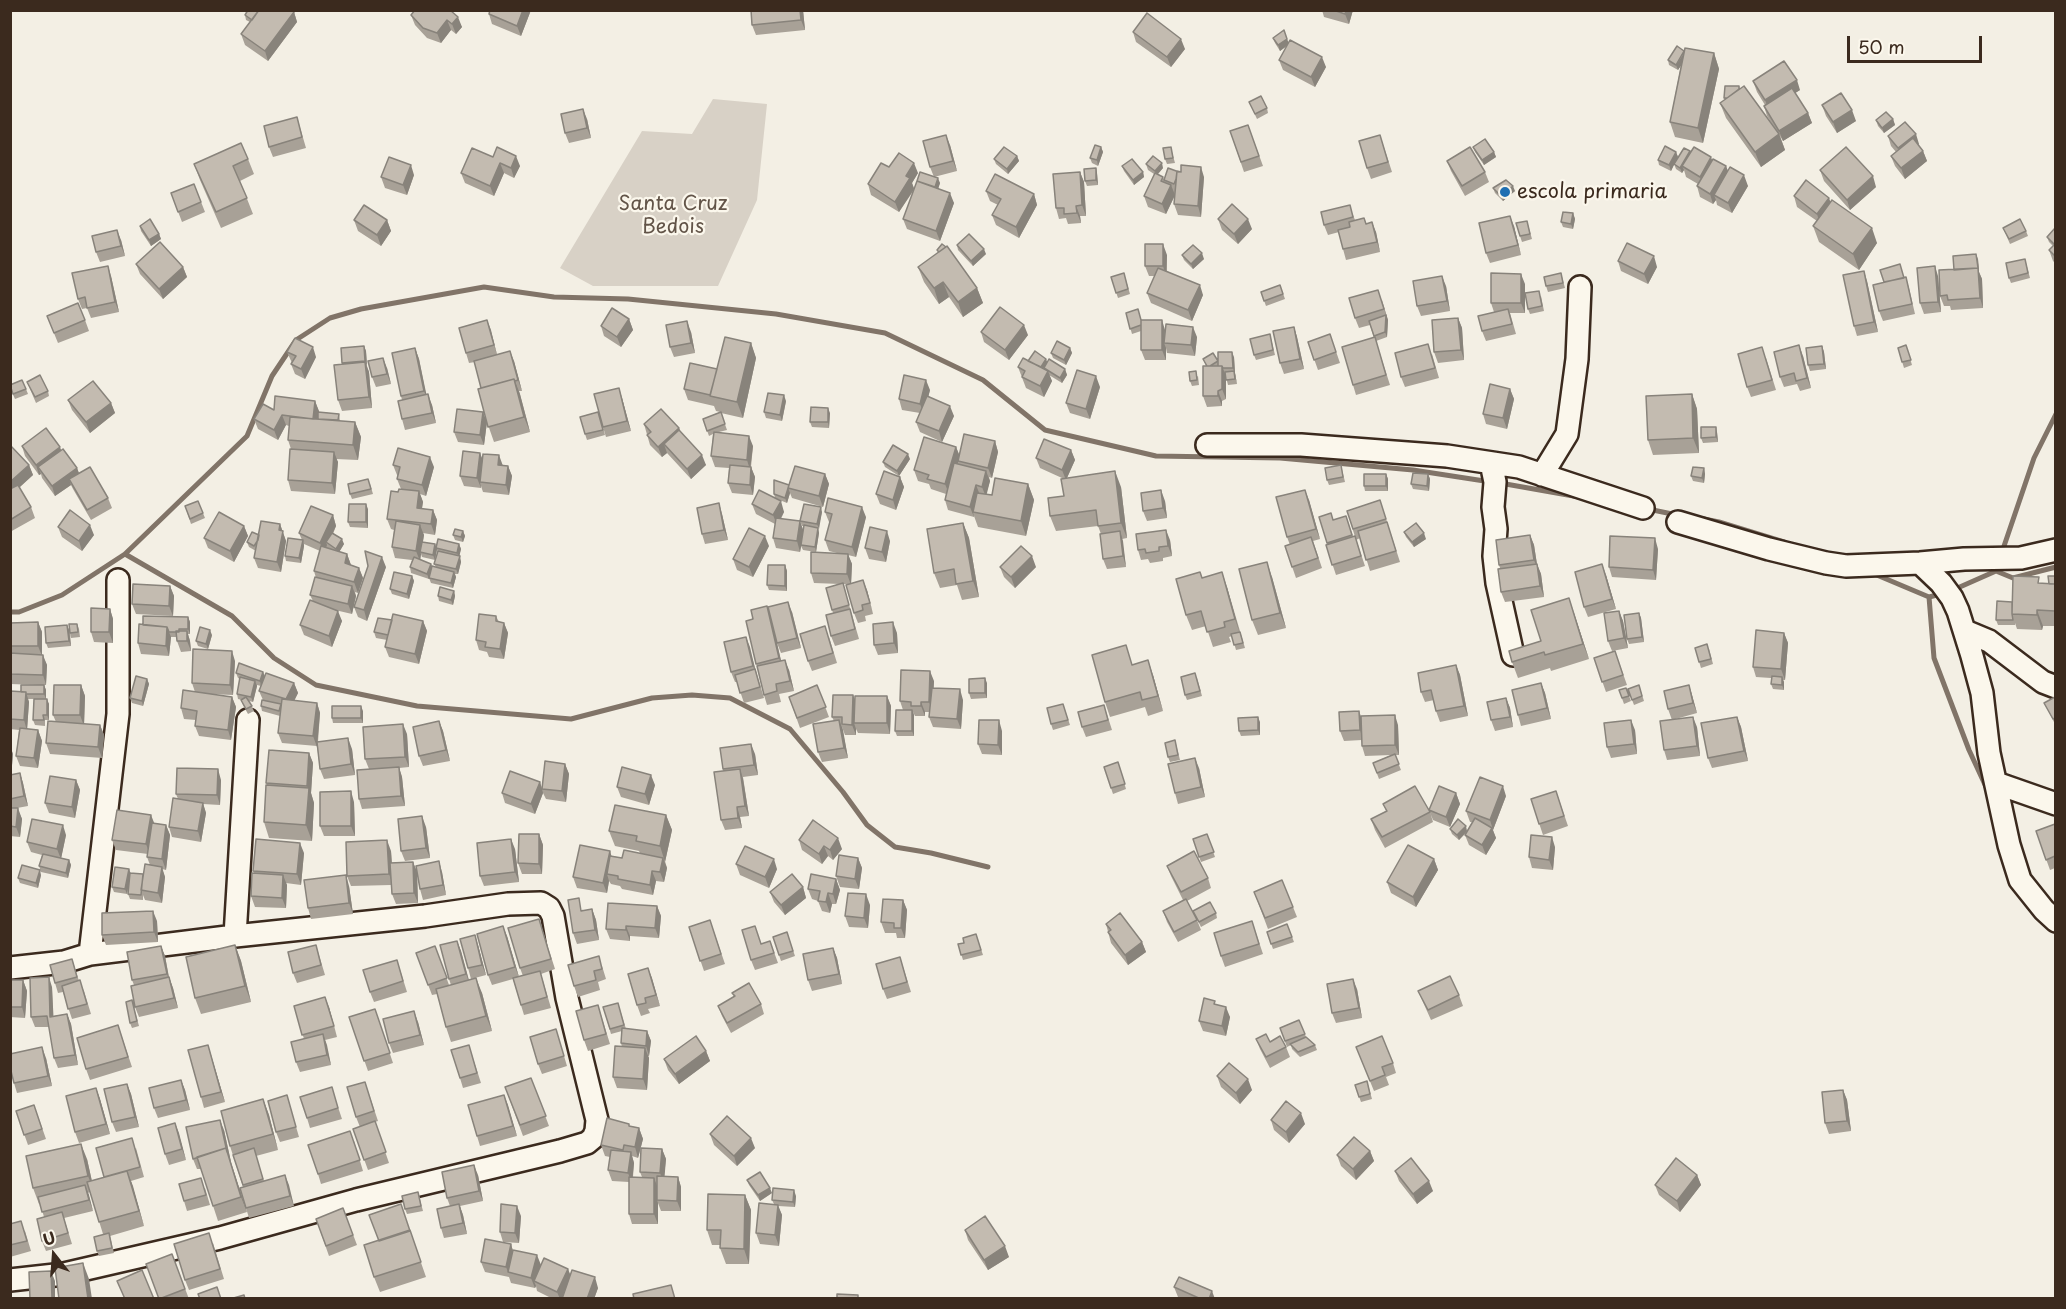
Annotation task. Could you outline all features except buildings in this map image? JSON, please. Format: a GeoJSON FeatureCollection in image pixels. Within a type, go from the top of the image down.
{"type":"FeatureCollection","features":[{"type":"Feature","properties":{"kind":"street"},"geometry":{"type":"LineString","coordinates":[[1542,475],[1567,434],[1577,359],[1580,287]]}},
{"type":"Feature","properties":{"kind":"street"},"geometry":{"type":"LineString","coordinates":[[1207,446],[1301,445],[1426,454],[1491,463],[1519,467],[1644,508]]}},
{"type":"Feature","properties":{"kind":"street"},"geometry":{"type":"LineString","coordinates":[[1491,463],[1495,482],[1493,507],[1496,529],[1494,556],[1496,574],[1513,656]]}},
{"type":"Feature","properties":{"kind":"street"},"geometry":{"type":"LineString","coordinates":[[1678,522],[1757,546],[1846,566],[1920,564],[1964,558],[2021,558],[2055,550]]}},
{"type":"Feature","properties":{"kind":"street"},"geometry":{"type":"LineString","coordinates":[[1920,564],[1933,574],[1952,598],[1965,631],[1982,693],[1989,753],[2009,844],[2020,880],[2055,921]]}},
{"type":"Feature","properties":{"kind":"street"},"geometry":{"type":"LineString","coordinates":[[90,954],[118,714],[118,580]]}},
{"type":"Feature","properties":{"kind":"street"},"geometry":{"type":"LineString","coordinates":[[1965,631],[1989,641],[2043,682],[2055,687]]}},
{"type":"Feature","properties":{"kind":"street"},"geometry":{"type":"LineString","coordinates":[[235,936],[248,720]]}},
{"type":"Feature","properties":{"kind":"street"},"geometry":{"type":"LineString","coordinates":[[1996,783],[2055,804]]}},
{"type":"Feature","properties":{"kind":"street"},"geometry":{"type":"LineString","coordinates":[[10,968],[64,962],[90,954],[235,936],[425,916],[519,903],[541,903],[549,908],[553,916],[567,998],[597,1120],[593,1138],[587,1143],[560,1151],[356,1200],[220,1238],[64,1274],[10,1280]]}},
{"type":"Feature","properties":{"kind":"green space","name":"Santa Cruz Bedois"},"geometry":{"type":"Polygon","coordinates":[[[713,99],[767,104],[757,200],[718,286],[593,286],[560,268],[642,131],[692,134],[713,99]]]}},
{"type":"Feature","properties":{"kind":"waterway"},"geometry":{"type":"LineString","coordinates":[[10,612],[19,612],[62,595],[125,554],[247,436],[272,376],[296,340],[330,318],[361,309],[484,287],[554,297],[628,299],[776,314],[885,333],[983,380],[1045,430],[1156,456],[1280,458],[1413,470],[1491,482]]}},
{"type":"Feature","properties":{"kind":"waterway"},"geometry":{"type":"LineString","coordinates":[[2002,552],[2034,458],[2056,414]]}},
{"type":"Feature","properties":{"kind":"waterway"},"geometry":{"type":"LineString","coordinates":[[1500,483],[1579,497]]}},
{"type":"Feature","properties":{"kind":"waterway"},"geometry":{"type":"LineString","coordinates":[[1648,509],[1677,515]]}},
{"type":"Feature","properties":{"kind":"waterway"},"geometry":{"type":"LineString","coordinates":[[1704,519],[1784,542]]}},
{"type":"Feature","properties":{"kind":"waterway"},"geometry":{"type":"LineString","coordinates":[[125,554],[232,616],[274,658],[316,685],[417,706],[571,719],[652,698],[692,695],[730,698],[790,729],[843,792],[867,825],[895,847],[988,867]]}},
{"type":"Feature","properties":{"kind":"waterway"},"geometry":{"type":"LineString","coordinates":[[1953,590],[1996,571],[2013,578],[2056,567]]}},
{"type":"Feature","properties":{"kind":"waterway"},"geometry":{"type":"LineString","coordinates":[[1872,573],[1929,597],[1941,594]]}},
{"type":"Feature","properties":{"kind":"waterway"},"geometry":{"type":"LineString","coordinates":[[1929,597],[1934,658],[1969,750],[1987,789]]}},
{"type":"Feature","properties":{"kind":"place","name":"escola primaria"},"geometry":{"type":"Point","coordinates":[1505,192]}}]}
